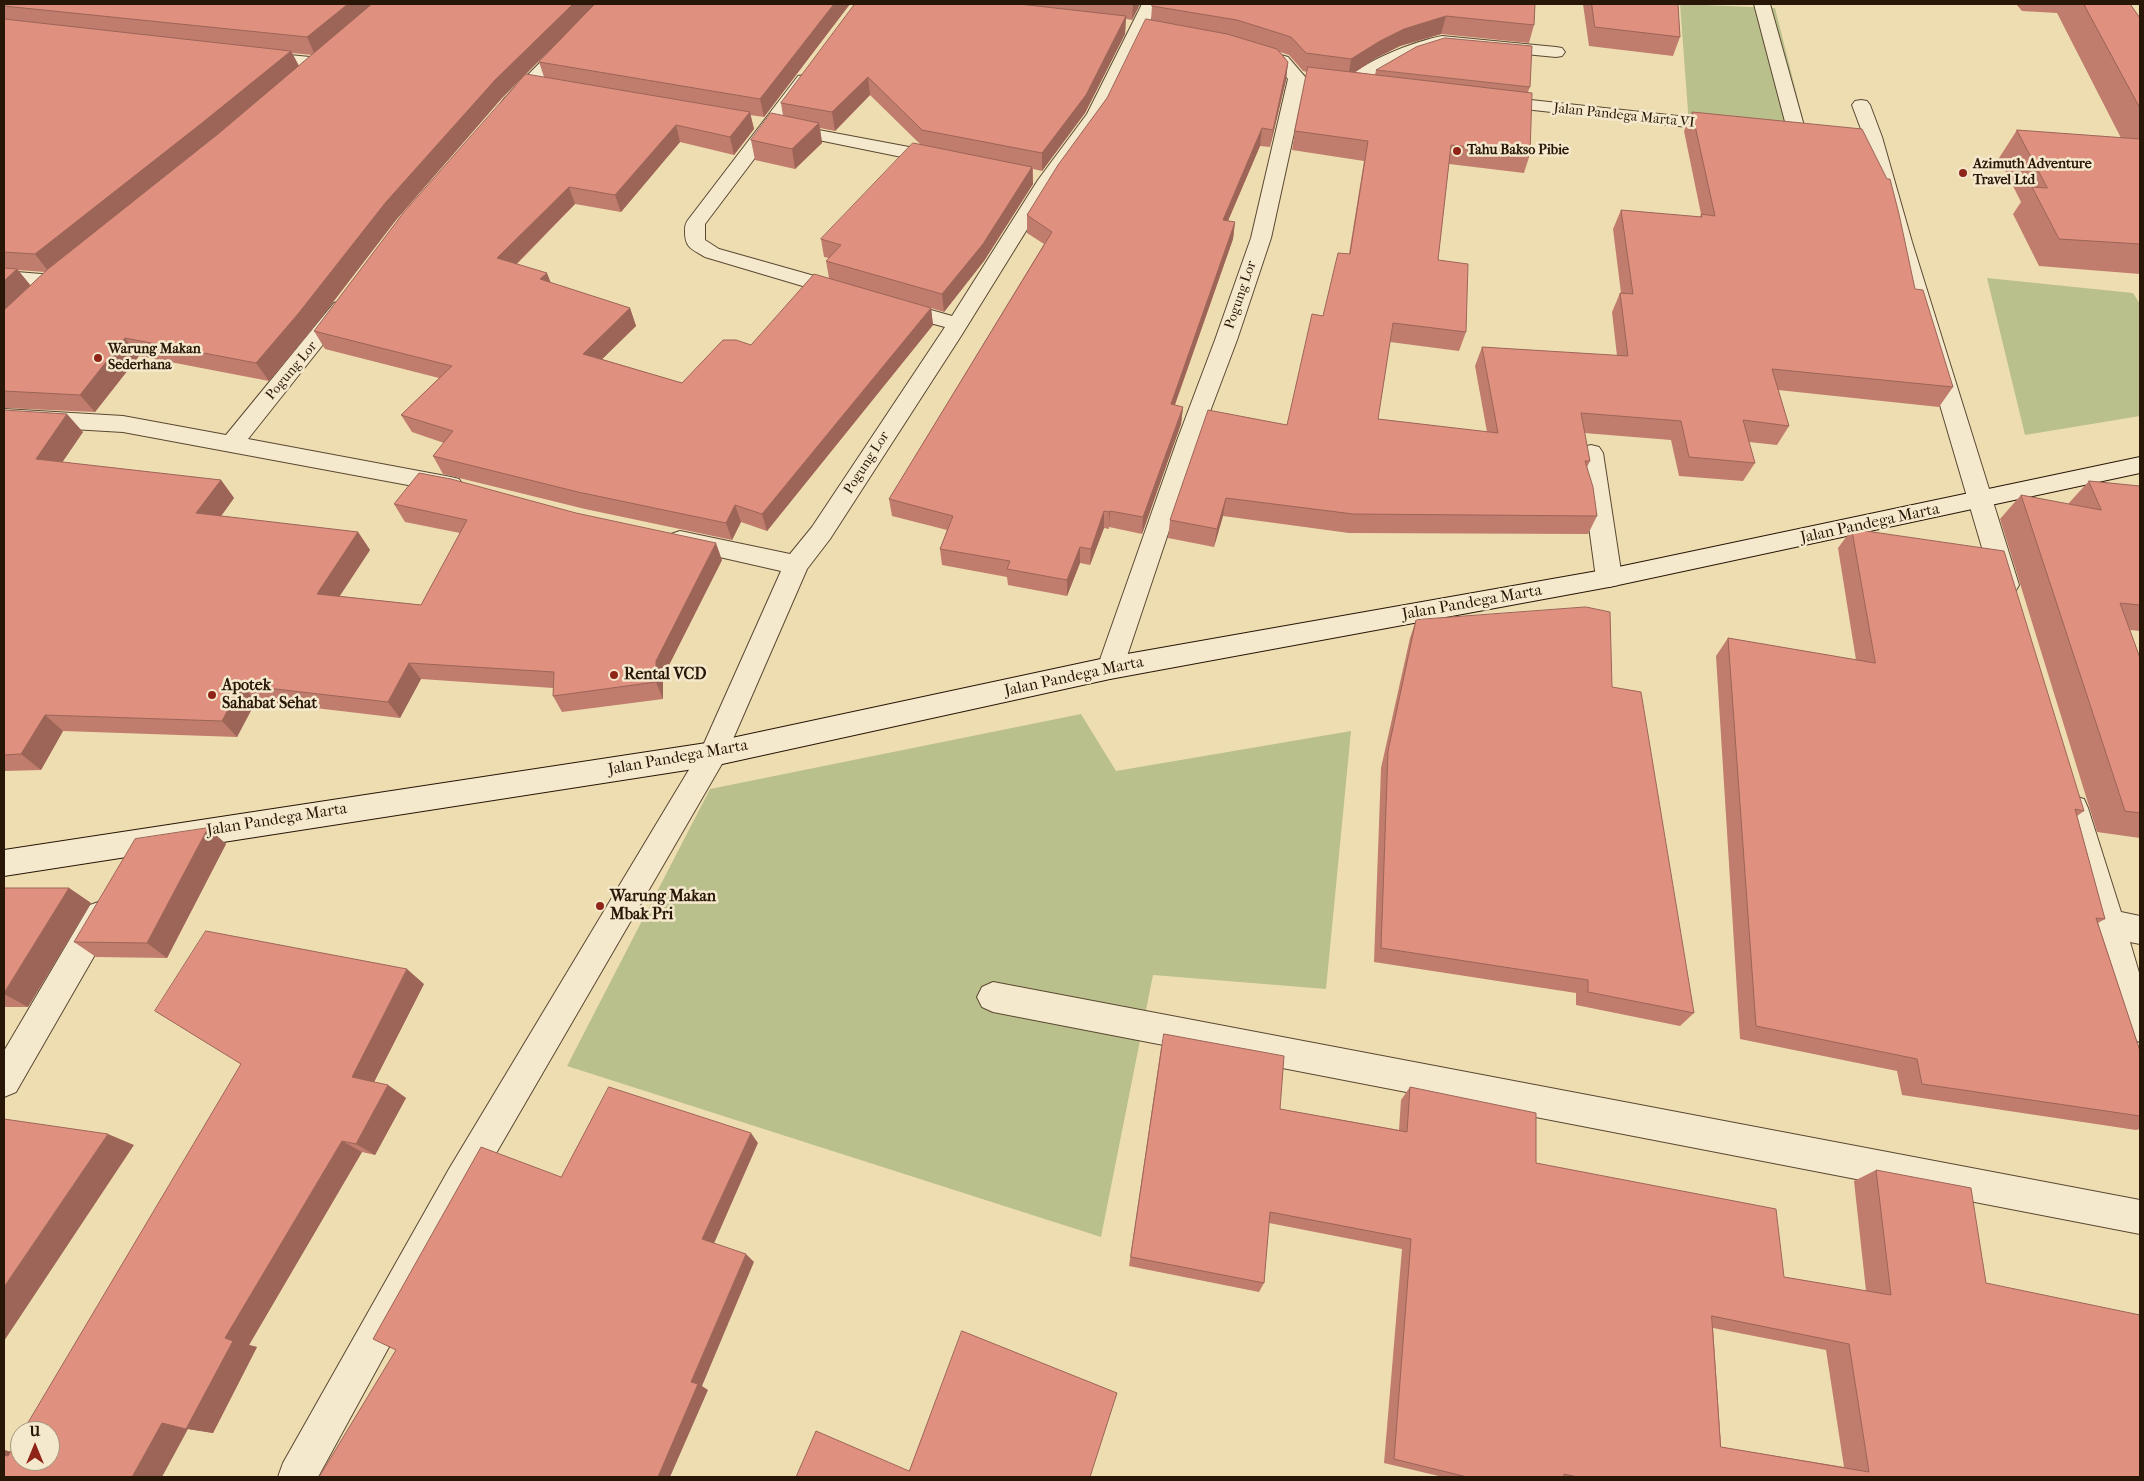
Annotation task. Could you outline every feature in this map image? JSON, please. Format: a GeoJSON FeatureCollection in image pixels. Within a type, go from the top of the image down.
{"type":"FeatureCollection","features":[{"type":"Feature","properties":{"kind":"street"},"geometry":{"type":"LineString","coordinates":[[497,118],[527,84],[607,4]]}},
{"type":"Feature","properties":{"kind":"street","name":"Pogung Lor"},"geometry":{"type":"LineString","coordinates":[[297,1477],[461,1181],[713,754],[796,565],[821,533],[957,324],[1038,178],[1096,115],[1150,4]]}},
{"type":"Feature","properties":{"kind":"street"},"geometry":{"type":"LineString","coordinates":[[1762,4],[1796,133]]}},
{"type":"Feature","properties":{"kind":"street"},"geometry":{"type":"LineString","coordinates":[[1352,84],[1373,69],[1428,43],[1442,41],[1556,52]]}},
{"type":"Feature","properties":{"kind":"street","name":"Pogung Lor"},"geometry":{"type":"LineString","coordinates":[[1110,668],[1189,438],[1262,238],[1306,79],[1282,62],[1238,47]]}},
{"type":"Feature","properties":{"kind":"street"},"geometry":{"type":"LineString","coordinates":[[241,55],[327,57],[299,81]]}},
{"type":"Feature","properties":{"kind":"street"},"geometry":{"type":"LineString","coordinates":[[815,64],[760,123],[695,224],[695,242],[712,253],[957,324]]}},
{"type":"Feature","properties":{"kind":"street"},"geometry":{"type":"LineString","coordinates":[[1334,82],[1381,88]]}},
{"type":"Feature","properties":{"kind":"street"},"geometry":{"type":"LineString","coordinates":[[527,84],[547,87]]}},
{"type":"Feature","properties":{"kind":"street","name":"Jalan Pandega Marta VI"},"geometry":{"type":"LineString","coordinates":[[1479,99],[1740,128]]}},
{"type":"Feature","properties":{"kind":"street"},"geometry":{"type":"LineString","coordinates":[[1861,105],[1863,136],[1902,242],[2014,610]]}},
{"type":"Feature","properties":{"kind":"street"},"geometry":{"type":"LineString","coordinates":[[760,123],[962,163]]}},
{"type":"Feature","properties":{"kind":"street"},"geometry":{"type":"LineString","coordinates":[[1778,132],[1816,134]]}},
{"type":"Feature","properties":{"kind":"street"},"geometry":{"type":"LineString","coordinates":[[4,277],[54,282]]}},
{"type":"Feature","properties":{"kind":"street","name":"Pogung Lor"},"geometry":{"type":"LineString","coordinates":[[232,443],[319,338],[353,293]]}},
{"type":"Feature","properties":{"kind":"street"},"geometry":{"type":"LineString","coordinates":[[4,417],[123,424],[470,489]]}},
{"type":"Feature","properties":{"kind":"street"},"geometry":{"type":"LineString","coordinates":[[1591,453],[1610,578]]}},
{"type":"Feature","properties":{"kind":"street","name":"Jalan Pandega Marta"},"geometry":{"type":"LineString","coordinates":[[4,862],[713,754],[1110,668],[1610,578],[1981,501],[2140,465]]}},
{"type":"Feature","properties":{"kind":"street"},"geometry":{"type":"LineString","coordinates":[[662,536],[796,565]]}},
{"type":"Feature","properties":{"kind":"street"},"geometry":{"type":"LineString","coordinates":[[2066,781],[2140,1027]]}},
{"type":"Feature","properties":{"kind":"street"},"geometry":{"type":"LineString","coordinates":[[4,1081],[145,841]]}},
{"type":"Feature","properties":{"kind":"street"},"geometry":{"type":"LineString","coordinates":[[2109,924],[2140,930]]}},
{"type":"Feature","properties":{"kind":"street"},"geometry":{"type":"LineString","coordinates":[[993,997],[2140,1217]]}},
{"type":"Feature","properties":{"kind":"green space"},"geometry":{"type":"Polygon","coordinates":[[[1680,4],[1775,8],[1805,127],[1689,125],[1680,4]]]}},
{"type":"Feature","properties":{"kind":"green space"},"geometry":{"type":"Polygon","coordinates":[[[1987,278],[2133,293],[2140,304],[2140,416],[2025,435],[1987,278]]]}},
{"type":"Feature","properties":{"kind":"green space"},"geometry":{"type":"Polygon","coordinates":[[[1081,714],[1116,771],[1351,731],[1326,989],[1153,975],[1101,1237],[567,1066],[710,789],[1081,714]]]}},
{"type":"Feature","properties":{"kind":"building"},"geometry":{"type":"Polygon","coordinates":[[[4,4],[348,4],[307,37],[4,6],[4,4]]]}},
{"type":"Feature","properties":{"kind":"building"},"geometry":{"type":"Polygon","coordinates":[[[372,4],[573,4],[495,80],[386,202],[298,314],[256,363],[125,338],[80,395],[4,391],[4,310],[48,269],[218,134],[372,4]]]}},
{"type":"Feature","properties":{"kind":"building"},"geometry":{"type":"Polygon","coordinates":[[[595,4],[834,4],[760,99],[539,62],[595,4]]]}},
{"type":"Feature","properties":{"kind":"building"},"geometry":{"type":"Polygon","coordinates":[[[855,4],[1019,4],[1126,16],[1086,95],[1042,153],[922,130],[868,77],[832,112],[781,103],[855,4]]]}},
{"type":"Feature","properties":{"kind":"building"},"geometry":{"type":"Polygon","coordinates":[[[1153,4],[1535,4],[1534,25],[1446,16],[1404,29],[1351,59],[1306,53],[1291,37],[1237,20],[1152,6],[1153,4]]]}},
{"type":"Feature","properties":{"kind":"building"},"geometry":{"type":"Polygon","coordinates":[[[1592,4],[1678,4],[1680,37],[1595,27],[1592,4]]]}},
{"type":"Feature","properties":{"kind":"building"},"geometry":{"type":"Polygon","coordinates":[[[2084,4],[2130,4],[2140,18],[2140,108],[2084,4]]]}},
{"type":"Feature","properties":{"kind":"building"},"geometry":{"type":"Polygon","coordinates":[[[4,19],[291,51],[35,254],[4,252],[4,19]]]}},
{"type":"Feature","properties":{"kind":"building"},"geometry":{"type":"Polygon","coordinates":[[[1146,19],[1227,34],[1277,49],[1288,62],[1273,130],[1262,128],[1223,220],[1235,222],[1171,404],[1183,407],[1143,517],[1104,511],[1091,549],[1080,547],[1067,580],[1007,569],[1010,561],[940,549],[953,516],[889,499],[1052,232],[1027,215],[1058,165],[1107,98],[1146,19]]]}},
{"type":"Feature","properties":{"kind":"building"},"geometry":{"type":"Polygon","coordinates":[[[1445,38],[1532,46],[1530,87],[1376,70],[1416,47],[1445,38]]]}},
{"type":"Feature","properties":{"kind":"building"},"geometry":{"type":"Polygon","coordinates":[[[1308,67],[1532,93],[1530,154],[1451,145],[1438,260],[1468,264],[1466,332],[1393,323],[1378,419],[1498,433],[1482,347],[1628,356],[1620,293],[1633,294],[1621,210],[1702,217],[1701,214],[1715,216],[1692,112],[1862,129],[1887,179],[1890,179],[1915,289],[1923,290],[1953,387],[1772,369],[1789,426],[1743,420],[1755,463],[1689,457],[1681,421],[1581,413],[1590,461],[1585,461],[1593,487],[1597,516],[1353,514],[1226,498],[1217,529],[1170,520],[1208,410],[1287,425],[1312,314],[1323,316],[1338,253],[1350,254],[1368,141],[1295,131],[1308,67]]]}},
{"type":"Feature","properties":{"kind":"building"},"geometry":{"type":"Polygon","coordinates":[[[526,74],[750,112],[730,137],[676,125],[615,195],[569,187],[497,258],[547,273],[540,279],[630,308],[583,354],[682,383],[723,340],[736,340],[751,345],[814,274],[931,308],[762,514],[735,505],[726,523],[578,492],[433,456],[453,431],[401,415],[452,366],[314,331],[404,212],[526,74]]]}},
{"type":"Feature","properties":{"kind":"building"},"geometry":{"type":"Polygon","coordinates":[[[771,113],[819,123],[792,149],[751,140],[771,113]]]}},
{"type":"Feature","properties":{"kind":"building"},"geometry":{"type":"Polygon","coordinates":[[[2017,130],[2140,139],[2140,244],[2059,239],[2032,187],[2047,188],[2017,130]]]}},
{"type":"Feature","properties":{"kind":"building"},"geometry":{"type":"Polygon","coordinates":[[[913,143],[1032,167],[983,244],[942,294],[826,261],[841,245],[821,239],[913,143]]]}},
{"type":"Feature","properties":{"kind":"building"},"geometry":{"type":"Polygon","coordinates":[[[4,268],[17,269],[4,281],[4,268]]]}},
{"type":"Feature","properties":{"kind":"building"},"geometry":{"type":"Polygon","coordinates":[[[4,410],[67,414],[36,459],[221,480],[196,513],[358,532],[317,594],[421,605],[467,520],[394,504],[419,473],[451,479],[576,513],[716,543],[656,661],[656,682],[553,696],[554,672],[409,663],[388,702],[241,685],[222,721],[45,715],[21,754],[4,755],[4,410]]]}},
{"type":"Feature","properties":{"kind":"building"},"geometry":{"type":"Polygon","coordinates":[[[2089,481],[2140,486],[2140,605],[2120,603],[2140,658],[2140,813],[2125,811],[2021,495],[2101,510],[2089,481]]]}},
{"type":"Feature","properties":{"kind":"building"},"geometry":{"type":"Polygon","coordinates":[[[1852,529],[2004,551],[2084,811],[2075,809],[2105,919],[2096,918],[2140,1051],[2140,1116],[1922,1084],[1917,1059],[1756,1026],[1728,638],[1875,663],[1852,529]]]}},
{"type":"Feature","properties":{"kind":"building"},"geometry":{"type":"Polygon","coordinates":[[[1586,607],[1610,612],[1612,687],[1641,692],[1694,1013],[1588,992],[1588,980],[1381,948],[1388,751],[1416,620],[1586,607]]]}},
{"type":"Feature","properties":{"kind":"building"},"geometry":{"type":"Polygon","coordinates":[[[208,828],[147,943],[74,942],[135,839],[208,828]]]}},
{"type":"Feature","properties":{"kind":"building"},"geometry":{"type":"Polygon","coordinates":[[[4,888],[69,888],[4,993],[4,888]]]}},
{"type":"Feature","properties":{"kind":"building"},"geometry":{"type":"Polygon","coordinates":[[[206,931],[407,969],[352,1077],[388,1085],[356,1144],[342,1141],[225,1338],[233,1341],[186,1429],[162,1423],[132,1477],[4,1477],[4,1455],[8,1456],[10,1453],[10,1471],[60,1471],[60,1421],[29,1421],[241,1064],[155,1011],[206,931]]]}},
{"type":"Feature","properties":{"kind":"building"},"geometry":{"type":"Polygon","coordinates":[[[1164,1034],[1284,1056],[1280,1109],[1407,1132],[1410,1087],[1536,1113],[1536,1163],[1776,1209],[1784,1277],[1891,1295],[1876,1170],[1971,1188],[1986,1283],[2140,1315],[2140,1477],[1577,1477],[1564,1474],[1564,1477],[1467,1477],[1394,1459],[1411,1239],[1270,1212],[1264,1283],[1131,1257],[1164,1034]],[[1712,1316],[1721,1447],[1869,1472],[1849,1344],[1712,1316]]]}},
{"type":"Feature","properties":{"kind":"building"},"geometry":{"type":"Polygon","coordinates":[[[609,1087],[751,1133],[702,1239],[746,1254],[691,1382],[698,1384],[658,1477],[319,1477],[396,1350],[373,1339],[481,1147],[561,1177],[609,1087]]]}},
{"type":"Feature","properties":{"kind":"building"},"geometry":{"type":"Polygon","coordinates":[[[4,1119],[108,1134],[4,1287],[4,1119]]]}},
{"type":"Feature","properties":{"kind":"building"},"geometry":{"type":"Polygon","coordinates":[[[962,1331],[1117,1393],[1090,1477],[796,1477],[816,1431],[909,1471],[962,1331]]]}},
{"type":"Feature","properties":{"kind":"place","name":"Tahu Bakso Pibie"},"geometry":{"type":"Point","coordinates":[1457,151]}},
{"type":"Feature","properties":{"kind":"place","name":"Azimuth Adventure Travel Ltd"},"geometry":{"type":"Point","coordinates":[1963,173]}},
{"type":"Feature","properties":{"kind":"place","name":"Warung Makan Sederhana"},"geometry":{"type":"Point","coordinates":[98,358]}},
{"type":"Feature","properties":{"kind":"place","name":"Rental VCD"},"geometry":{"type":"Point","coordinates":[614,675]}},
{"type":"Feature","properties":{"kind":"place","name":"Apotek Sahabat Sehat"},"geometry":{"type":"Point","coordinates":[212,695]}},
{"type":"Feature","properties":{"kind":"place","name":"Warung Makan Mbak Pri"},"geometry":{"type":"Point","coordinates":[600,906]}}]}
